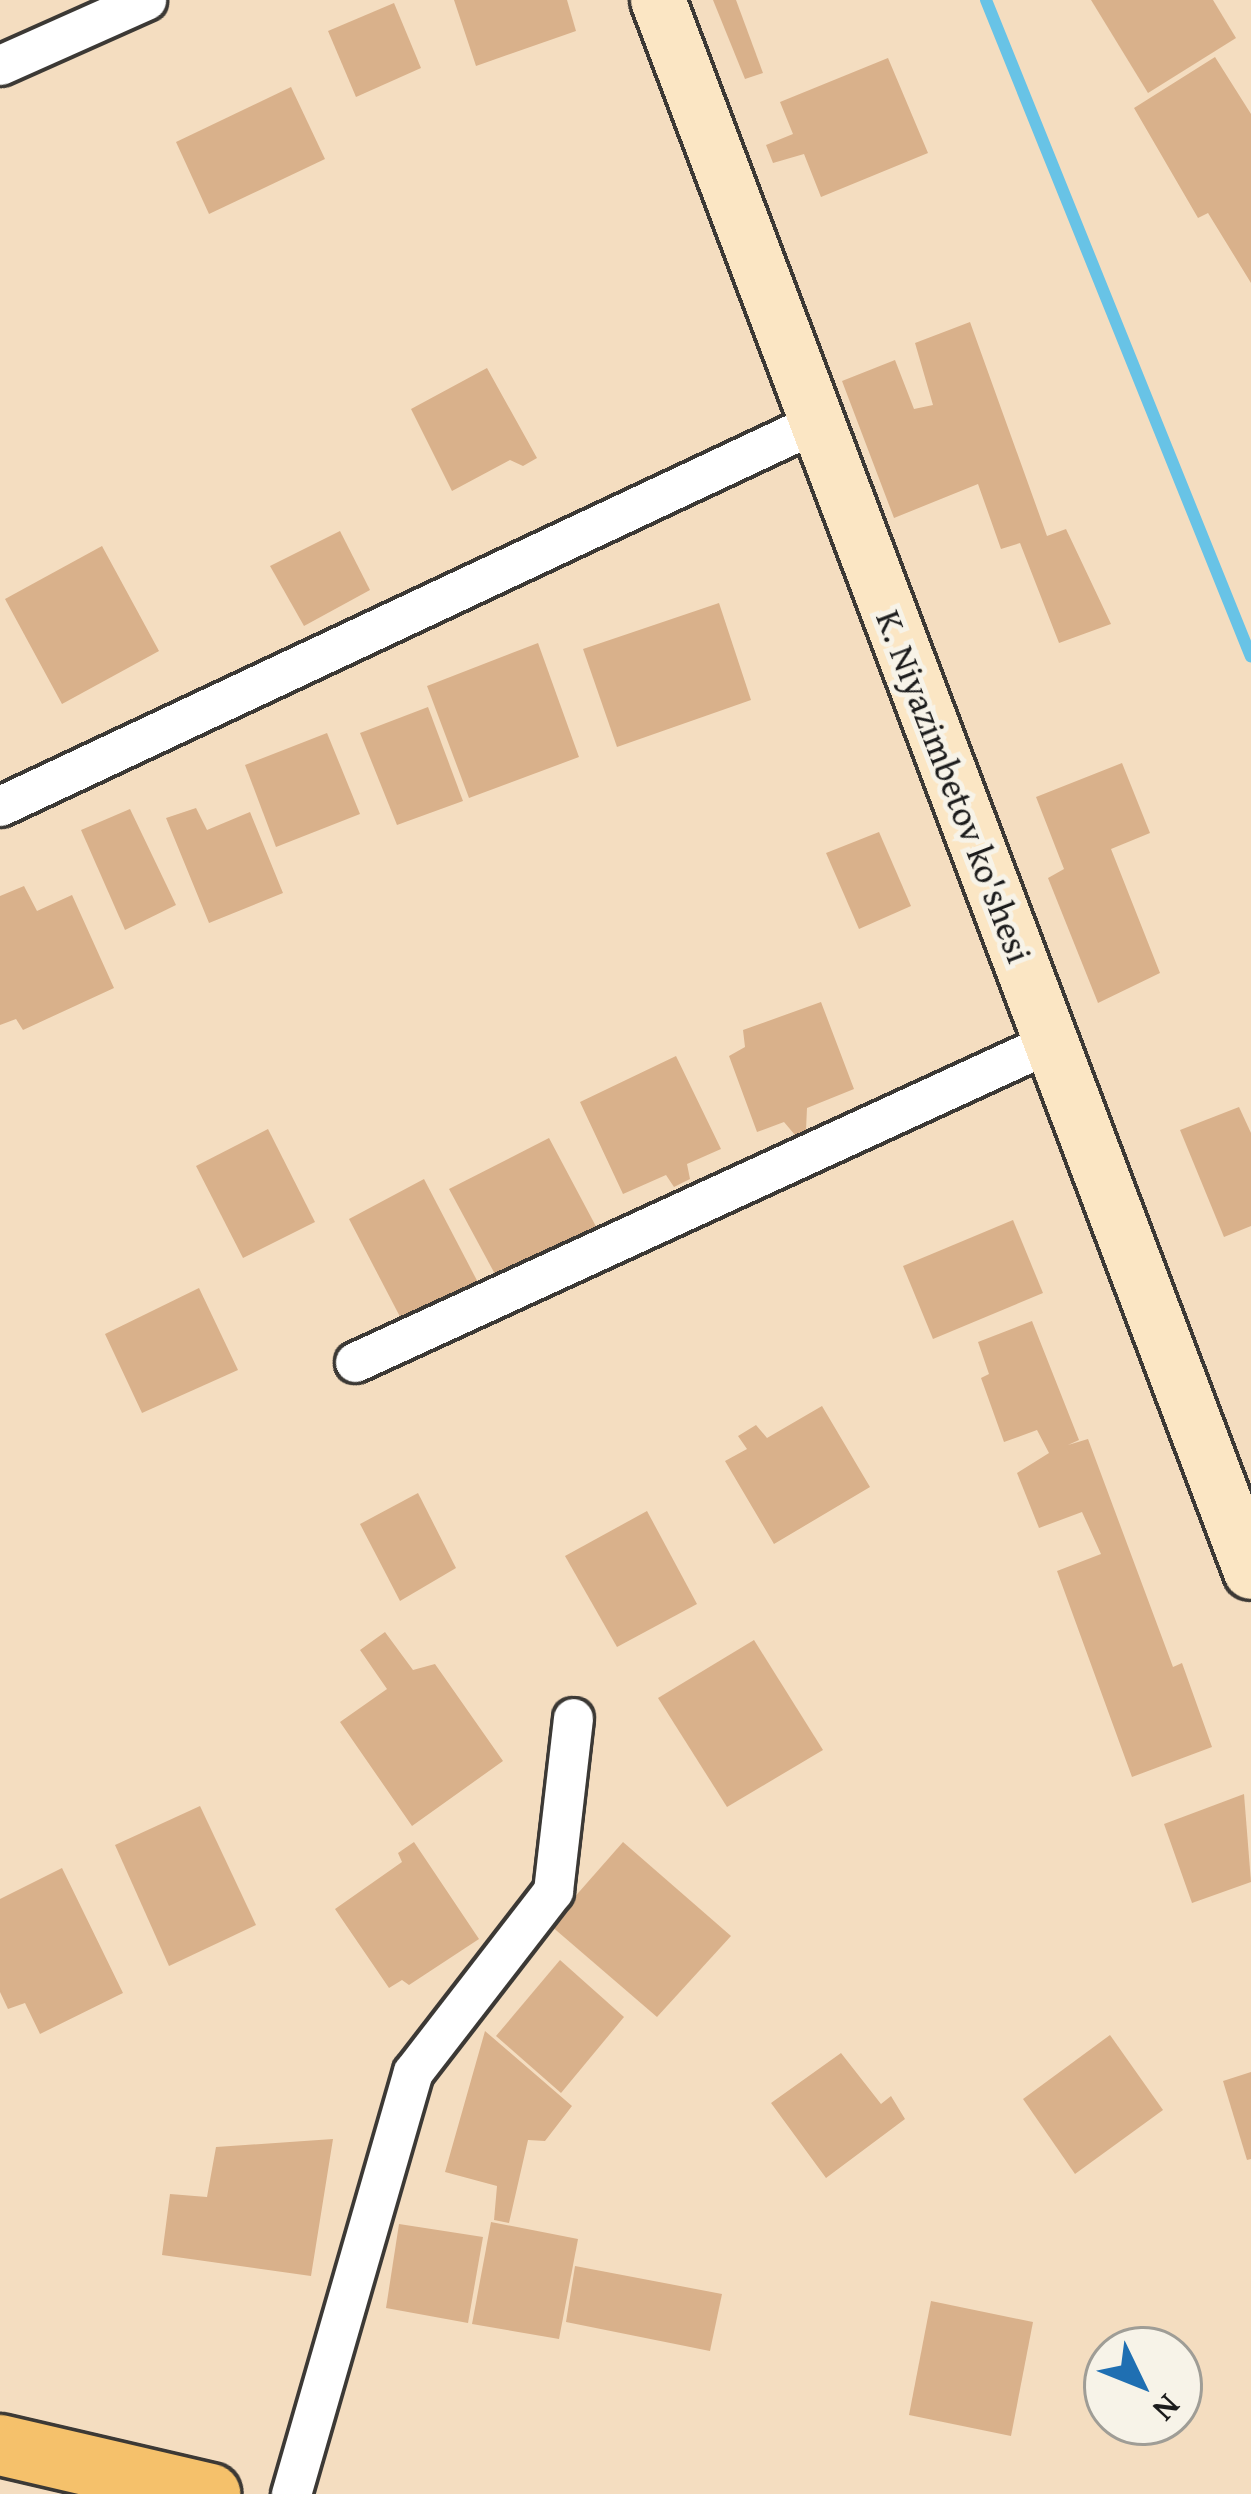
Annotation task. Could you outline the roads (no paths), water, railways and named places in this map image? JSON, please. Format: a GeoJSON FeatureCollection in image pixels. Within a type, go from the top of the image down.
{"type":"FeatureCollection","features":[{"type":"Feature","properties":{"kind":"main road"},"geometry":{"type":"LineString","coordinates":[[0,2445],[210,2494]]}},
{"type":"Feature","properties":{"kind":"street"},"geometry":{"type":"LineString","coordinates":[[0,65],[146,0]]}},
{"type":"Feature","properties":{"kind":"street","name":"K. Niyazimbetov ko'shesi"},"geometry":{"type":"LineString","coordinates":[[658,0],[1251,1572]]}},
{"type":"Feature","properties":{"kind":"street"},"geometry":{"type":"LineString","coordinates":[[0,806],[817,422]]}},
{"type":"Feature","properties":{"kind":"street"},"geometry":{"type":"LineString","coordinates":[[355,1362],[1051,1042]]}},
{"type":"Feature","properties":{"kind":"street"},"geometry":{"type":"LineString","coordinates":[[291,2494],[412,2072],[553,1892],[573,1718]]}},
{"type":"Feature","properties":{"kind":"waterway"},"geometry":{"type":"LineString","coordinates":[[986,0],[1251,657]]}}]}
